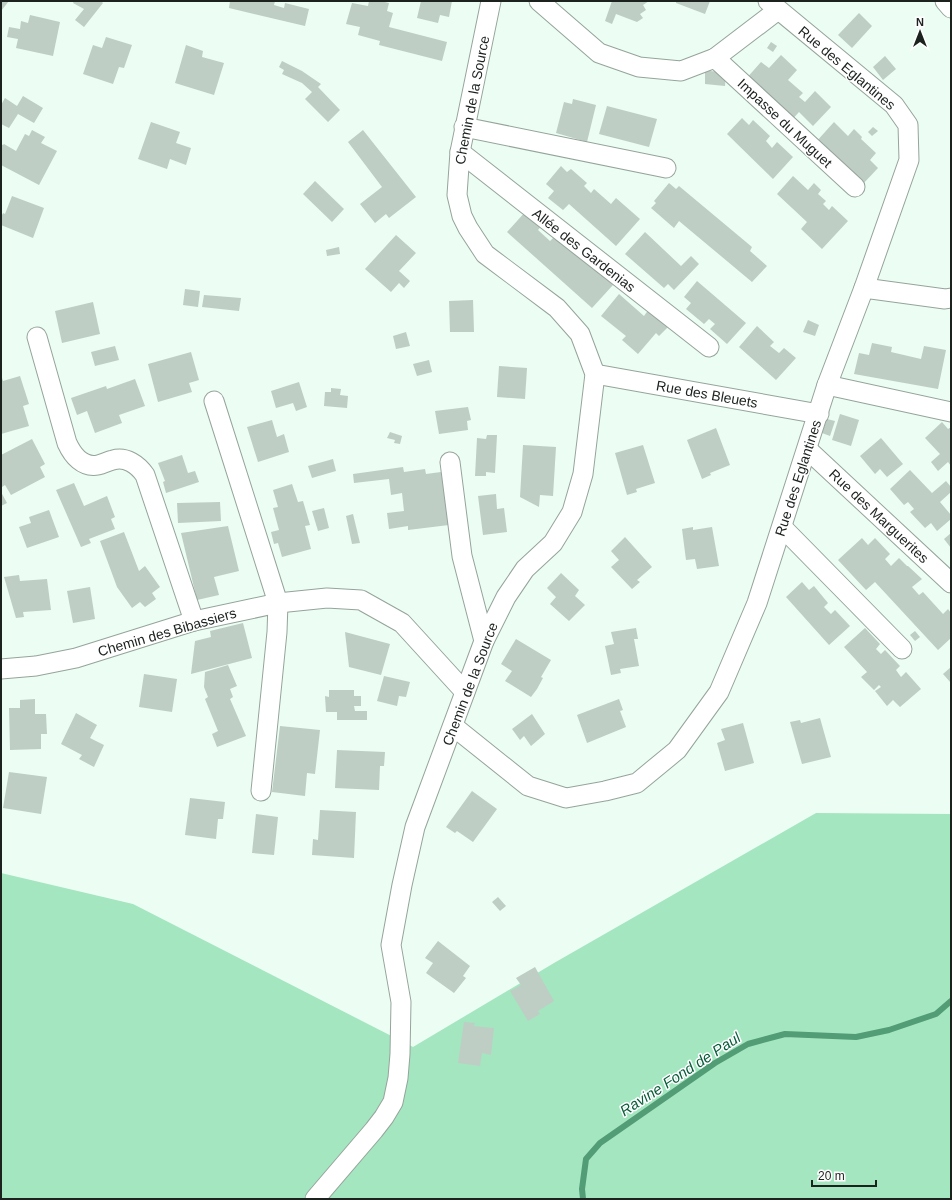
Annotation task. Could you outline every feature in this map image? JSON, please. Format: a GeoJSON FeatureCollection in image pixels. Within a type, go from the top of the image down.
{"type":"FeatureCollection","features":[{"type":"Feature","properties":{"kind":"street","name":"Chemin de la Source"},"geometry":{"type":"LineString","coordinates":[[315,1199],[374,1130],[393,1102],[398,1078],[400,1054],[401,1002],[391,944],[415,827],[484,641],[506,596],[524,569],[553,543],[572,512],[583,474],[595,374],[580,334],[557,308],[485,254],[462,216],[457,195],[460,152],[464,127],[491,1]]}},
{"type":"Feature","properties":{"kind":"street"},"geometry":{"type":"LineString","coordinates":[[539,1],[599,53],[639,67],[681,71],[715,58],[773,6]]}},
{"type":"Feature","properties":{"kind":"street"},"geometry":{"type":"LineString","coordinates":[[945,1],[951,8]]}},
{"type":"Feature","properties":{"kind":"street","name":"Rue des Eglantines"},"geometry":{"type":"LineString","coordinates":[[453,726],[528,786],[566,798],[605,791],[637,783],[677,750],[718,692],[757,603],[819,414],[827,385],[864,288],[909,160],[908,125],[894,105],[773,6]]}},
{"type":"Feature","properties":{"kind":"street","name":"Impasse du Muguet"},"geometry":{"type":"LineString","coordinates":[[715,58],[854,187]]}},
{"type":"Feature","properties":{"kind":"street"},"geometry":{"type":"LineString","coordinates":[[464,127],[666,168]]}},
{"type":"Feature","properties":{"kind":"street","name":"Allée des Gardenias"},"geometry":{"type":"LineString","coordinates":[[460,152],[709,347]]}},
{"type":"Feature","properties":{"kind":"street"},"geometry":{"type":"LineString","coordinates":[[864,288],[945,299],[951,298]]}},
{"type":"Feature","properties":{"kind":"street"},"geometry":{"type":"LineString","coordinates":[[37,337],[67,443],[71,452],[77,459],[87,464],[97,465],[116,459],[123,459],[132,462],[141,468],[145,475],[194,621]]}},
{"type":"Feature","properties":{"kind":"street","name":"Rue des Bleuets"},"geometry":{"type":"LineString","coordinates":[[595,374],[819,414]]}},
{"type":"Feature","properties":{"kind":"street"},"geometry":{"type":"LineString","coordinates":[[827,385],[951,412]]}},
{"type":"Feature","properties":{"kind":"street"},"geometry":{"type":"LineString","coordinates":[[214,401],[278,603],[277,632],[261,791]]}},
{"type":"Feature","properties":{"kind":"street","name":"Rue des Marguerites"},"geometry":{"type":"LineString","coordinates":[[807,449],[951,583]]}},
{"type":"Feature","properties":{"kind":"street"},"geometry":{"type":"LineString","coordinates":[[450,462],[462,556],[484,641]]}},
{"type":"Feature","properties":{"kind":"street"},"geometry":{"type":"LineString","coordinates":[[782,527],[902,649]]}},
{"type":"Feature","properties":{"kind":"street","name":"Chemin des Bibassiers"},"geometry":{"type":"LineString","coordinates":[[1,669],[36,666],[76,658],[194,621],[278,603],[327,598],[361,600],[402,623],[465,692]]}},
{"type":"Feature","properties":{"kind":"green space"},"geometry":{"type":"Polygon","coordinates":[[[816,813],[951,814],[951,1199],[1,1199],[1,873],[133,904],[413,1047],[554,963],[816,813]]]}},
{"type":"Feature","properties":{"kind":"building"},"geometry":{"type":"Polygon","coordinates":[[[1,1],[9,1],[1,11],[1,1]]]}},
{"type":"Feature","properties":{"kind":"building"},"geometry":{"type":"Polygon","coordinates":[[[74,1],[101,1],[103,3],[84,27],[75,20],[84,9],[73,3],[74,1]]]}},
{"type":"Feature","properties":{"kind":"building"},"geometry":{"type":"Polygon","coordinates":[[[230,1],[275,1],[274,5],[284,8],[285,3],[309,9],[305,26],[229,8],[230,1]]]}},
{"type":"Feature","properties":{"kind":"building"},"geometry":{"type":"Polygon","coordinates":[[[369,1],[389,3],[387,11],[393,13],[389,27],[447,42],[442,61],[379,45],[380,41],[358,35],[360,27],[346,24],[352,3],[368,6],[369,1]]]}},
{"type":"Feature","properties":{"kind":"building"},"geometry":{"type":"Polygon","coordinates":[[[421,1],[452,1],[449,17],[440,15],[438,23],[417,18],[421,1]]]}},
{"type":"Feature","properties":{"kind":"building"},"geometry":{"type":"Polygon","coordinates":[[[612,1],[649,1],[643,5],[646,10],[640,14],[643,18],[637,22],[616,14],[612,24],[605,21],[612,1]]]}},
{"type":"Feature","properties":{"kind":"building"},"geometry":{"type":"Polygon","coordinates":[[[676,1],[710,1],[705,14],[676,3],[676,1]]]}},
{"type":"Feature","properties":{"kind":"building"},"geometry":{"type":"Polygon","coordinates":[[[859,13],[872,26],[852,48],[838,35],[859,13]]]}},
{"type":"Feature","properties":{"kind":"building"},"geometry":{"type":"Polygon","coordinates":[[[30,15],[60,22],[53,56],[16,48],[18,39],[7,37],[9,27],[20,29],[21,21],[28,23],[30,15]]]}},
{"type":"Feature","properties":{"kind":"building"},"geometry":{"type":"Polygon","coordinates":[[[106,37],[132,45],[124,68],[119,67],[113,84],[83,74],[93,45],[102,48],[106,37]]]}},
{"type":"Feature","properties":{"kind":"building"},"geometry":{"type":"Polygon","coordinates":[[[771,42],[777,46],[773,52],[767,48],[771,42]]]}},
{"type":"Feature","properties":{"kind":"building"},"geometry":{"type":"Polygon","coordinates":[[[186,45],[203,51],[202,57],[224,63],[214,95],[175,83],[186,45]]]}},
{"type":"Feature","properties":{"kind":"building"},"geometry":{"type":"Polygon","coordinates":[[[781,55],[797,70],[788,80],[803,93],[799,97],[805,102],[815,91],[831,107],[813,126],[799,112],[790,122],[745,80],[761,62],[769,68],[781,55]]]}},
{"type":"Feature","properties":{"kind":"building"},"geometry":{"type":"Polygon","coordinates":[[[885,56],[896,69],[883,80],[873,67],[885,56]]]}},
{"type":"Feature","properties":{"kind":"building"},"geometry":{"type":"Polygon","coordinates":[[[282,61],[302,71],[321,84],[318,87],[340,110],[328,122],[305,99],[312,92],[302,83],[282,74],[284,70],[279,67],[282,61]]]}},
{"type":"Feature","properties":{"kind":"building"},"geometry":{"type":"Polygon","coordinates":[[[705,72],[726,72],[725,86],[705,84],[705,72]]]}},
{"type":"Feature","properties":{"kind":"building"},"geometry":{"type":"Polygon","coordinates":[[[23,96],[43,108],[34,123],[18,114],[9,128],[1,124],[1,105],[5,98],[17,106],[23,96]]]}},
{"type":"Feature","properties":{"kind":"building"},"geometry":{"type":"Polygon","coordinates":[[[573,99],[596,105],[587,142],[556,133],[564,102],[572,104],[573,99]]]}},
{"type":"Feature","properties":{"kind":"building"},"geometry":{"type":"Polygon","coordinates":[[[607,106],[657,119],[649,147],[599,134],[607,106]]]}},
{"type":"Feature","properties":{"kind":"building"},"geometry":{"type":"Polygon","coordinates":[[[742,118],[749,125],[753,120],[770,136],[766,141],[772,148],[777,142],[793,157],[773,179],[727,134],[742,118]]]}},
{"type":"Feature","properties":{"kind":"building"},"geometry":{"type":"Polygon","coordinates":[[[151,122],[180,132],[176,143],[191,148],[186,165],[170,159],[167,169],[138,159],[151,122]]]}},
{"type":"Feature","properties":{"kind":"building"},"geometry":{"type":"Polygon","coordinates":[[[834,122],[848,136],[854,129],[862,137],[861,139],[876,153],[870,160],[878,168],[862,185],[816,142],[834,122]]]}},
{"type":"Feature","properties":{"kind":"building"},"geometry":{"type":"Polygon","coordinates":[[[873,127],[878,131],[872,136],[868,132],[873,127]]]}},
{"type":"Feature","properties":{"kind":"building"},"geometry":{"type":"Polygon","coordinates":[[[32,130],[45,137],[41,143],[57,151],[39,185],[1,165],[1,144],[4,144],[16,151],[25,134],[29,136],[32,130]]]}},
{"type":"Feature","properties":{"kind":"building"},"geometry":{"type":"Polygon","coordinates":[[[363,130],[416,197],[389,218],[386,214],[375,223],[360,204],[382,187],[348,142],[363,130]]]}},
{"type":"Feature","properties":{"kind":"building"},"geometry":{"type":"Polygon","coordinates":[[[561,166],[567,172],[571,169],[587,183],[584,186],[591,193],[594,189],[611,204],[616,198],[640,219],[616,246],[569,204],[563,210],[548,198],[554,191],[546,184],[561,166]]]}},
{"type":"Feature","properties":{"kind":"building"},"geometry":{"type":"Polygon","coordinates":[[[793,176],[808,190],[814,183],[821,190],[818,194],[826,201],[823,204],[829,210],[832,206],[848,221],[822,249],[801,229],[807,222],[777,194],[793,176]]]}},
{"type":"Feature","properties":{"kind":"building"},"geometry":{"type":"Polygon","coordinates":[[[315,181],[344,209],[332,222],[303,194],[315,181]]]}},
{"type":"Feature","properties":{"kind":"building"},"geometry":{"type":"Polygon","coordinates":[[[669,183],[676,189],[679,186],[752,247],[750,251],[767,266],[752,282],[679,221],[674,228],[651,208],[656,203],[654,201],[669,183]]]}},
{"type":"Feature","properties":{"kind":"building"},"geometry":{"type":"Polygon","coordinates":[[[12,196],[44,208],[33,238],[1,225],[1,217],[3,213],[5,214],[12,196]]]}},
{"type":"Feature","properties":{"kind":"building"},"geometry":{"type":"Polygon","coordinates":[[[526,211],[542,225],[538,230],[550,241],[555,236],[563,240],[613,285],[592,308],[507,232],[526,211]]]}},
{"type":"Feature","properties":{"kind":"building"},"geometry":{"type":"Polygon","coordinates":[[[645,232],[681,266],[691,256],[699,264],[674,290],[668,284],[664,288],[625,254],[645,232]]]}},
{"type":"Feature","properties":{"kind":"building"},"geometry":{"type":"Polygon","coordinates":[[[396,235],[416,253],[399,271],[410,281],[404,288],[399,283],[391,292],[365,269],[396,235]]]}},
{"type":"Feature","properties":{"kind":"building"},"geometry":{"type":"Polygon","coordinates":[[[339,247],[340,254],[327,256],[326,250],[339,247]]]}},
{"type":"Feature","properties":{"kind":"building"},"geometry":{"type":"Polygon","coordinates":[[[697,281],[746,323],[727,344],[710,329],[715,324],[709,319],[704,324],[686,309],[691,303],[684,297],[697,281]]]}},
{"type":"Feature","properties":{"kind":"building"},"geometry":{"type":"Polygon","coordinates":[[[185,289],[200,291],[198,307],[183,305],[185,289]]]}},
{"type":"Feature","properties":{"kind":"building"},"geometry":{"type":"Polygon","coordinates":[[[619,294],[644,316],[649,309],[668,327],[659,336],[656,333],[638,354],[622,340],[626,336],[601,316],[619,294]]]}},
{"type":"Feature","properties":{"kind":"building"},"geometry":{"type":"Polygon","coordinates":[[[204,295],[241,298],[239,311],[202,307],[204,295]]]}},
{"type":"Feature","properties":{"kind":"building"},"geometry":{"type":"Polygon","coordinates":[[[473,300],[474,332],[450,332],[449,301],[473,300]]]}},
{"type":"Feature","properties":{"kind":"building"},"geometry":{"type":"Polygon","coordinates":[[[93,302],[100,334],[62,343],[55,311],[93,302]]]}},
{"type":"Feature","properties":{"kind":"building"},"geometry":{"type":"Polygon","coordinates":[[[808,320],[819,325],[815,336],[803,332],[808,320]]]}},
{"type":"Feature","properties":{"kind":"building"},"geometry":{"type":"Polygon","coordinates":[[[757,326],[774,342],[770,346],[779,353],[784,348],[796,358],[776,380],[739,347],[757,326]]]}},
{"type":"Feature","properties":{"kind":"building"},"geometry":{"type":"Polygon","coordinates":[[[406,332],[410,346],[396,349],[393,336],[406,332]]]}},
{"type":"Feature","properties":{"kind":"building"},"geometry":{"type":"Polygon","coordinates":[[[872,343],[892,347],[891,352],[921,359],[924,346],[946,350],[938,389],[854,374],[859,353],[869,355],[872,343]]]}},
{"type":"Feature","properties":{"kind":"building"},"geometry":{"type":"Polygon","coordinates":[[[115,346],[119,360],[95,366],[91,352],[115,346]]]}},
{"type":"Feature","properties":{"kind":"building"},"geometry":{"type":"Polygon","coordinates":[[[191,352],[199,380],[189,383],[192,392],[158,402],[148,364],[191,352]]]}},
{"type":"Feature","properties":{"kind":"building"},"geometry":{"type":"Polygon","coordinates":[[[429,360],[432,372],[417,376],[413,364],[429,360]]]}},
{"type":"Feature","properties":{"kind":"building"},"geometry":{"type":"Polygon","coordinates":[[[499,366],[527,368],[525,399],[497,397],[499,366]]]}},
{"type":"Feature","properties":{"kind":"building"},"geometry":{"type":"Polygon","coordinates":[[[20,376],[29,404],[23,406],[29,426],[1,434],[1,379],[2,378],[3,381],[20,376]]]}},
{"type":"Feature","properties":{"kind":"building"},"geometry":{"type":"Polygon","coordinates":[[[135,379],[145,406],[119,415],[122,423],[95,433],[87,411],[77,415],[71,398],[106,386],[107,389],[135,379]]]}},
{"type":"Feature","properties":{"kind":"building"},"geometry":{"type":"Polygon","coordinates":[[[299,382],[307,407],[296,411],[293,403],[276,408],[271,391],[299,382]]]}},
{"type":"Feature","properties":{"kind":"building"},"geometry":{"type":"Polygon","coordinates":[[[331,388],[341,389],[340,395],[348,396],[347,408],[324,406],[325,392],[331,392],[331,388]]]}},
{"type":"Feature","properties":{"kind":"building"},"geometry":{"type":"Polygon","coordinates":[[[468,407],[471,420],[467,421],[468,430],[439,434],[435,411],[468,407]]]}},
{"type":"Feature","properties":{"kind":"building"},"geometry":{"type":"Polygon","coordinates":[[[840,414],[859,420],[851,446],[832,440],[840,414]]]}},
{"type":"Feature","properties":{"kind":"building"},"geometry":{"type":"Polygon","coordinates":[[[827,419],[835,421],[830,436],[822,433],[827,419]]]}},
{"type":"Feature","properties":{"kind":"building"},"geometry":{"type":"Polygon","coordinates":[[[272,420],[277,437],[284,434],[289,452],[258,462],[247,427],[272,420]]]}},
{"type":"Feature","properties":{"kind":"building"},"geometry":{"type":"Polygon","coordinates":[[[942,422],[948,429],[951,427],[951,466],[948,462],[938,471],[931,462],[940,454],[925,438],[942,422]]]}},
{"type":"Feature","properties":{"kind":"building"},"geometry":{"type":"Polygon","coordinates":[[[716,428],[730,465],[710,473],[711,475],[702,479],[687,440],[716,428]]]}},
{"type":"Feature","properties":{"kind":"building"},"geometry":{"type":"Polygon","coordinates":[[[390,432],[402,436],[400,444],[394,443],[395,440],[387,438],[390,432]]]}},
{"type":"Feature","properties":{"kind":"building"},"geometry":{"type":"Polygon","coordinates":[[[487,435],[497,435],[495,473],[486,472],[486,476],[475,476],[477,438],[486,439],[487,435]]]}},
{"type":"Feature","properties":{"kind":"building"},"geometry":{"type":"Polygon","coordinates":[[[881,438],[903,464],[887,477],[880,469],[875,474],[860,456],[881,438]]]}},
{"type":"Feature","properties":{"kind":"building"},"geometry":{"type":"Polygon","coordinates":[[[32,439],[45,464],[40,467],[45,477],[11,495],[5,485],[2,487],[1,486],[1,455],[32,439]]]}},
{"type":"Feature","properties":{"kind":"building"},"geometry":{"type":"Polygon","coordinates":[[[523,445],[556,447],[553,496],[540,495],[539,507],[520,497],[523,445]]]}},
{"type":"Feature","properties":{"kind":"building"},"geometry":{"type":"Polygon","coordinates":[[[643,445],[655,483],[636,489],[637,492],[627,495],[615,453],[643,445]]]}},
{"type":"Feature","properties":{"kind":"building"},"geometry":{"type":"Polygon","coordinates":[[[182,455],[188,473],[195,471],[199,482],[166,493],[163,482],[165,481],[158,463],[182,455]]]}},
{"type":"Feature","properties":{"kind":"building"},"geometry":{"type":"Polygon","coordinates":[[[333,459],[336,471],[312,478],[308,466],[333,459]]]}},
{"type":"Feature","properties":{"kind":"building"},"geometry":{"type":"Polygon","coordinates":[[[403,467],[404,472],[425,469],[426,474],[441,472],[449,525],[408,530],[408,526],[389,529],[387,513],[404,511],[402,493],[391,495],[389,479],[354,483],[353,474],[403,467]]]}},
{"type":"Feature","properties":{"kind":"building"},"geometry":{"type":"Polygon","coordinates":[[[910,470],[932,493],[946,481],[951,487],[951,492],[940,502],[951,515],[951,519],[937,531],[931,523],[925,528],[910,512],[914,509],[908,502],[904,505],[890,489],[910,470]]]}},
{"type":"Feature","properties":{"kind":"building"},"geometry":{"type":"Polygon","coordinates":[[[74,483],[84,506],[107,496],[115,517],[111,519],[115,529],[89,539],[91,543],[81,547],[56,490],[74,483]]]}},
{"type":"Feature","properties":{"kind":"building"},"geometry":{"type":"Polygon","coordinates":[[[292,484],[298,502],[303,501],[310,525],[305,526],[311,549],[282,557],[278,543],[274,544],[271,532],[279,530],[273,508],[278,507],[273,490],[292,484]]]}},
{"type":"Feature","properties":{"kind":"building"},"geometry":{"type":"Polygon","coordinates":[[[1,492],[7,503],[1,506],[1,492]]]}},
{"type":"Feature","properties":{"kind":"building"},"geometry":{"type":"Polygon","coordinates":[[[496,494],[497,509],[504,508],[507,532],[483,535],[478,496],[496,494]]]}},
{"type":"Feature","properties":{"kind":"building"},"geometry":{"type":"Polygon","coordinates":[[[220,502],[221,521],[178,523],[177,503],[220,502]]]}},
{"type":"Feature","properties":{"kind":"building"},"geometry":{"type":"Polygon","coordinates":[[[324,508],[329,528],[318,531],[312,511],[324,508]]]}},
{"type":"Feature","properties":{"kind":"building"},"geometry":{"type":"Polygon","coordinates":[[[49,510],[59,537],[27,548],[19,527],[31,523],[29,517],[49,510]]]}},
{"type":"Feature","properties":{"kind":"building"},"geometry":{"type":"Polygon","coordinates":[[[353,514],[360,543],[352,544],[346,516],[353,514]]]}},
{"type":"Feature","properties":{"kind":"building"},"geometry":{"type":"Polygon","coordinates":[[[228,526],[239,571],[214,577],[219,595],[197,600],[181,533],[228,526]]]}},
{"type":"Feature","properties":{"kind":"building"},"geometry":{"type":"Polygon","coordinates":[[[693,527],[693,530],[712,527],[719,566],[697,569],[695,559],[686,560],[682,529],[693,527]]]}},
{"type":"Feature","properties":{"kind":"building"},"geometry":{"type":"Polygon","coordinates":[[[124,532],[139,571],[145,566],[160,587],[152,593],[156,599],[145,607],[140,602],[132,608],[117,587],[100,541],[124,532]]]}},
{"type":"Feature","properties":{"kind":"building"},"geometry":{"type":"Polygon","coordinates":[[[951,533],[951,548],[944,539],[951,533]]]}},
{"type":"Feature","properties":{"kind":"building"},"geometry":{"type":"Polygon","coordinates":[[[625,537],[652,567],[637,580],[640,582],[632,589],[611,567],[619,560],[611,551],[625,537]]]}},
{"type":"Feature","properties":{"kind":"building"},"geometry":{"type":"Polygon","coordinates":[[[862,538],[868,545],[875,538],[890,554],[885,559],[891,566],[899,558],[922,579],[912,587],[919,595],[923,592],[943,614],[948,609],[951,613],[951,638],[938,650],[875,582],[866,590],[838,560],[862,538]]]}},
{"type":"Feature","properties":{"kind":"building"},"geometry":{"type":"Polygon","coordinates":[[[561,573],[579,590],[575,596],[585,605],[569,621],[550,604],[556,597],[547,588],[561,573]]]}},
{"type":"Feature","properties":{"kind":"building"},"geometry":{"type":"Polygon","coordinates":[[[19,575],[20,581],[47,579],[51,610],[23,612],[24,617],[16,618],[4,577],[19,575]]]}},
{"type":"Feature","properties":{"kind":"building"},"geometry":{"type":"Polygon","coordinates":[[[802,582],[809,590],[814,586],[828,603],[824,607],[831,614],[835,610],[850,626],[829,645],[786,597],[802,582]]]}},
{"type":"Feature","properties":{"kind":"building"},"geometry":{"type":"Polygon","coordinates":[[[90,587],[95,619],[73,623],[67,591],[90,587]]]}},
{"type":"Feature","properties":{"kind":"building"},"geometry":{"type":"Polygon","coordinates":[[[243,623],[252,658],[191,674],[195,641],[211,637],[210,631],[243,623]]]}},
{"type":"Feature","properties":{"kind":"building"},"geometry":{"type":"Polygon","coordinates":[[[636,628],[638,639],[634,639],[639,666],[620,669],[621,673],[611,675],[605,646],[614,644],[611,632],[636,628]]]}},
{"type":"Feature","properties":{"kind":"building"},"geometry":{"type":"Polygon","coordinates":[[[865,628],[880,644],[876,649],[881,654],[885,650],[900,666],[896,670],[901,677],[906,672],[921,689],[900,707],[893,700],[887,706],[875,691],[881,687],[879,685],[874,690],[861,677],[867,672],[844,647],[865,628]]]}},
{"type":"Feature","properties":{"kind":"building"},"geometry":{"type":"Polygon","coordinates":[[[915,631],[920,637],[915,641],[910,635],[915,631]]]}},
{"type":"Feature","properties":{"kind":"building"},"geometry":{"type":"Polygon","coordinates":[[[345,632],[390,644],[381,675],[349,667],[345,632]]]}},
{"type":"Feature","properties":{"kind":"building"},"geometry":{"type":"Polygon","coordinates":[[[516,639],[551,660],[541,677],[543,678],[531,697],[505,681],[512,671],[501,664],[516,639]]]}},
{"type":"Feature","properties":{"kind":"building"},"geometry":{"type":"Polygon","coordinates":[[[228,665],[237,686],[230,689],[233,697],[230,699],[246,736],[217,747],[212,734],[218,731],[205,699],[208,697],[204,687],[205,672],[228,665]]]}},
{"type":"Feature","properties":{"kind":"building"},"geometry":{"type":"Polygon","coordinates":[[[951,667],[951,683],[943,674],[951,667]]]}},
{"type":"Feature","properties":{"kind":"building"},"geometry":{"type":"Polygon","coordinates":[[[144,674],[177,679],[172,712],[139,707],[144,674]]]}},
{"type":"Feature","properties":{"kind":"building"},"geometry":{"type":"Polygon","coordinates":[[[384,676],[410,682],[406,697],[399,696],[397,706],[377,701],[384,676]]]}},
{"type":"Feature","properties":{"kind":"building"},"geometry":{"type":"Polygon","coordinates":[[[329,690],[354,690],[354,696],[361,696],[361,706],[354,706],[355,711],[367,711],[367,720],[337,720],[337,712],[326,712],[325,696],[329,697],[329,690]]]}},
{"type":"Feature","properties":{"kind":"building"},"geometry":{"type":"Polygon","coordinates":[[[35,699],[35,714],[46,714],[47,734],[41,734],[41,749],[10,750],[9,708],[20,708],[20,700],[35,699]]]}},
{"type":"Feature","properties":{"kind":"building"},"geometry":{"type":"Polygon","coordinates":[[[619,699],[623,710],[620,711],[626,727],[587,743],[577,715],[619,699]]]}},
{"type":"Feature","properties":{"kind":"building"},"geometry":{"type":"Polygon","coordinates":[[[76,713],[97,725],[90,738],[104,745],[94,767],[79,759],[82,755],[61,744],[76,713]]]}},
{"type":"Feature","properties":{"kind":"building"},"geometry":{"type":"Polygon","coordinates":[[[532,714],[545,734],[531,746],[524,736],[520,740],[512,729],[532,714]]]}},
{"type":"Feature","properties":{"kind":"building"},"geometry":{"type":"Polygon","coordinates":[[[820,718],[831,757],[802,764],[790,722],[800,720],[801,723],[820,718]]]}},
{"type":"Feature","properties":{"kind":"building"},"geometry":{"type":"Polygon","coordinates":[[[743,723],[754,763],[725,771],[717,743],[725,740],[721,729],[743,723]]]}},
{"type":"Feature","properties":{"kind":"building"},"geometry":{"type":"Polygon","coordinates":[[[280,726],[320,730],[315,774],[307,773],[305,796],[272,792],[280,726]]]}},
{"type":"Feature","properties":{"kind":"building"},"geometry":{"type":"Polygon","coordinates":[[[337,750],[385,752],[384,766],[380,766],[379,790],[335,788],[337,750]]]}},
{"type":"Feature","properties":{"kind":"building"},"geometry":{"type":"Polygon","coordinates":[[[9,772],[47,777],[41,814],[3,808],[9,772]]]}},
{"type":"Feature","properties":{"kind":"building"},"geometry":{"type":"Polygon","coordinates":[[[472,791],[497,809],[473,842],[457,831],[455,833],[446,827],[472,791]]]}},
{"type":"Feature","properties":{"kind":"building"},"geometry":{"type":"Polygon","coordinates":[[[190,798],[225,802],[223,819],[218,819],[216,839],[185,835],[190,798]]]}},
{"type":"Feature","properties":{"kind":"building"},"geometry":{"type":"Polygon","coordinates":[[[320,810],[356,812],[354,858],[312,855],[313,839],[318,840],[320,810]]]}},
{"type":"Feature","properties":{"kind":"building"},"geometry":{"type":"Polygon","coordinates":[[[256,814],[278,817],[274,855],[252,853],[256,814]]]}},
{"type":"Feature","properties":{"kind":"building"},"geometry":{"type":"Polygon","coordinates":[[[498,897],[506,906],[500,911],[492,902],[498,897]]]}},
{"type":"Feature","properties":{"kind":"building"},"geometry":{"type":"Polygon","coordinates":[[[438,941],[470,966],[463,976],[466,978],[454,993],[426,973],[433,963],[425,958],[438,941]]]}},
{"type":"Feature","properties":{"kind":"building"},"geometry":{"type":"Polygon","coordinates":[[[535,967],[554,1001],[538,1011],[540,1014],[528,1021],[510,991],[521,985],[516,978],[535,967]]]}},
{"type":"Feature","properties":{"kind":"building"},"geometry":{"type":"Polygon","coordinates":[[[464,1022],[475,1023],[474,1026],[494,1028],[491,1055],[482,1053],[480,1066],[458,1063],[464,1022]]]}},
{"type":"Feature","properties":{"kind":"waterway","name":"Ravine Fond de Paul"},"geometry":{"type":"LineString","coordinates":[[583,1199],[582,1189],[586,1159],[600,1143],[715,1063],[748,1044],[785,1034],[856,1037],[889,1030],[936,1014],[951,1001]]}}]}
